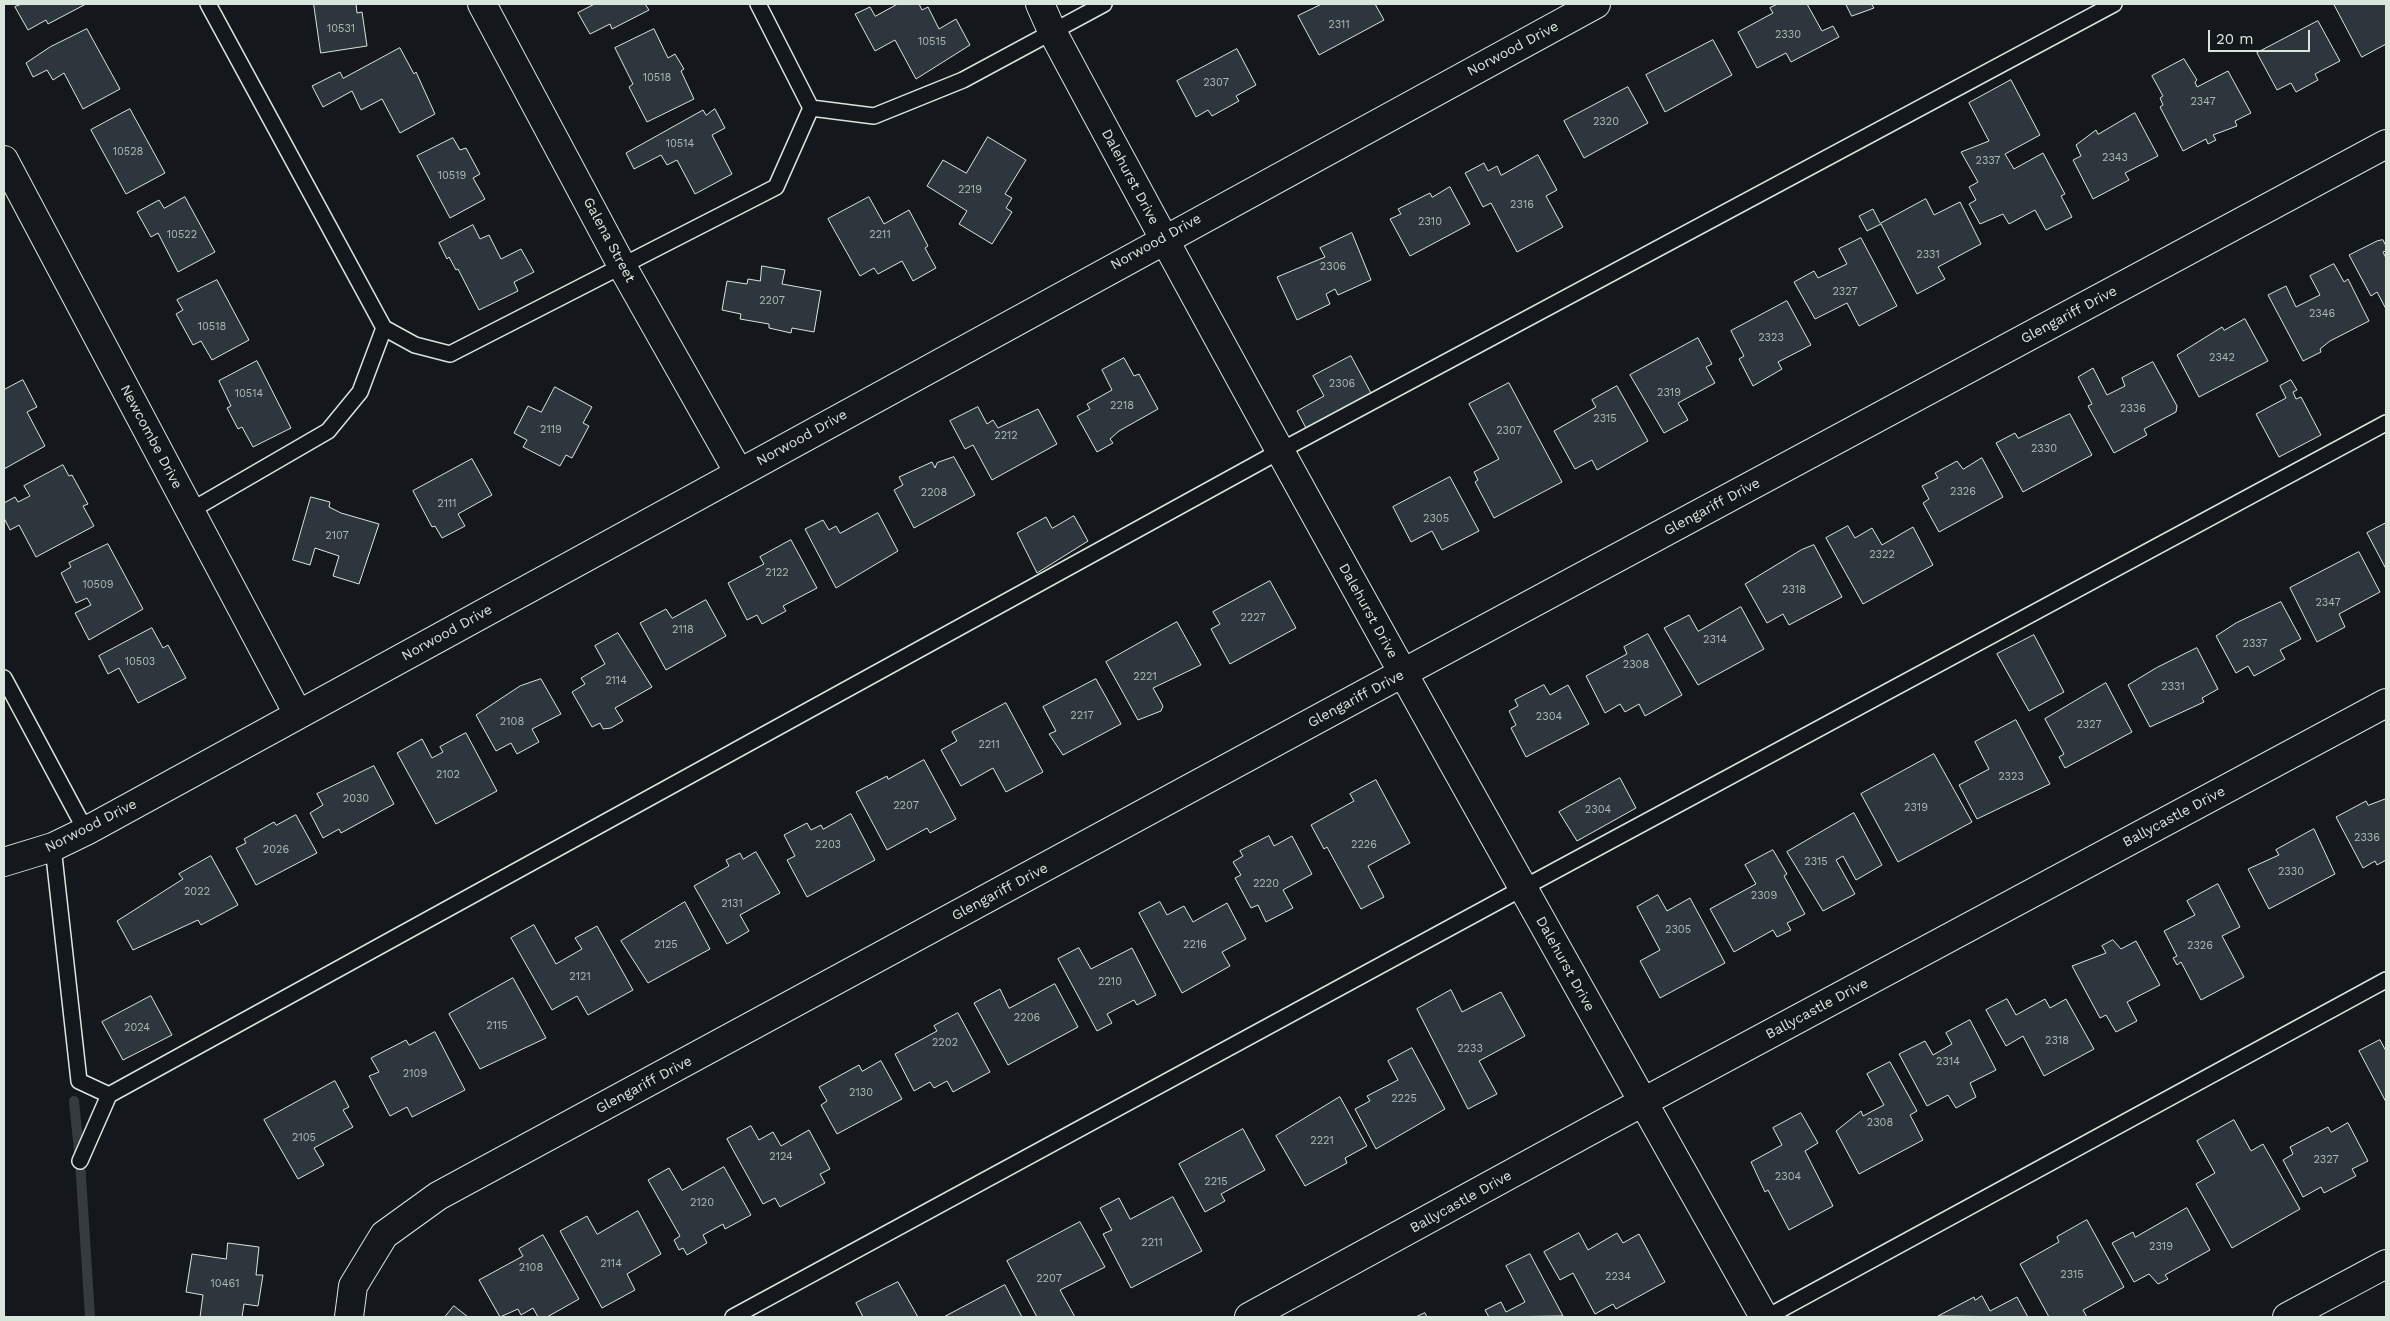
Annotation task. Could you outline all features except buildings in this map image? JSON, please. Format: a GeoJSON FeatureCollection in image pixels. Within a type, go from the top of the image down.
{"type":"FeatureCollection","features":[{"type":"Feature","properties":{"kind":"street","name":"Galena Street"},"geometry":{"type":"LineString","coordinates":[[482,4],[622,266],[739,473]]}},
{"type":"Feature","properties":{"kind":"street","name":"Dalehurst Drive"},"geometry":{"type":"LineString","coordinates":[[1040,4],[1052,31],[1163,238],[1402,674],[1765,1317]]}},
{"type":"Feature","properties":{"kind":"street","name":"Norwood Drive"},"geometry":{"type":"LineString","coordinates":[[4,862],[53,847],[86,831],[1163,238],[1596,4]]}},
{"type":"Feature","properties":{"kind":"street","name":"Glengariff Drive"},"geometry":{"type":"LineString","coordinates":[[349,1317],[353,1286],[384,1235],[438,1196],[2386,144]]}},
{"type":"Feature","properties":{"kind":"street","name":"Newcombe Drive"},"geometry":{"type":"LineString","coordinates":[[4,160],[298,714]]}},
{"type":"Feature","properties":{"kind":"street","name":"Ballycastle Drive"},"geometry":{"type":"LineString","coordinates":[[1249,1317],[1643,1102],[2386,703]]}},
{"type":"Feature","properties":{"kind":"street"},"geometry":{"type":"LineString","coordinates":[[2287,1317],[2386,1264]]}},
{"type":"Feature","properties":{"kind":"lane"},"geometry":{"type":"LineString","coordinates":[[208,4],[384,328],[415,345],[450,354],[776,187],[811,108]]}},
{"type":"Feature","properties":{"kind":"lane"},"geometry":{"type":"LineString","coordinates":[[758,4],[811,108]]}},
{"type":"Feature","properties":{"kind":"lane"},"geometry":{"type":"LineString","coordinates":[[811,108],[874,116],[963,80],[1104,4]]}},
{"type":"Feature","properties":{"kind":"lane"},"geometry":{"type":"LineString","coordinates":[[80,1161],[109,1095],[1280,452],[2114,4]]}},
{"type":"Feature","properties":{"kind":"lane"},"geometry":{"type":"LineString","coordinates":[[190,510],[328,431],[360,392],[384,328]]}},
{"type":"Feature","properties":{"kind":"lane"},"geometry":{"type":"LineString","coordinates":[[734,1317],[1523,888],[2386,423]]}},
{"type":"Feature","properties":{"kind":"lane"},"geometry":{"type":"LineString","coordinates":[[4,678],[86,831]]}},
{"type":"Feature","properties":{"kind":"lane"},"geometry":{"type":"LineString","coordinates":[[53,847],[79,1081],[109,1095]]}},
{"type":"Feature","properties":{"kind":"lane"},"geometry":{"type":"LineString","coordinates":[[1765,1317],[2386,980]]}},
{"type":"Feature","properties":{"kind":"waterway"},"geometry":{"type":"LineString","coordinates":[[74,1101],[80,1161],[90,1317]]}}]}
